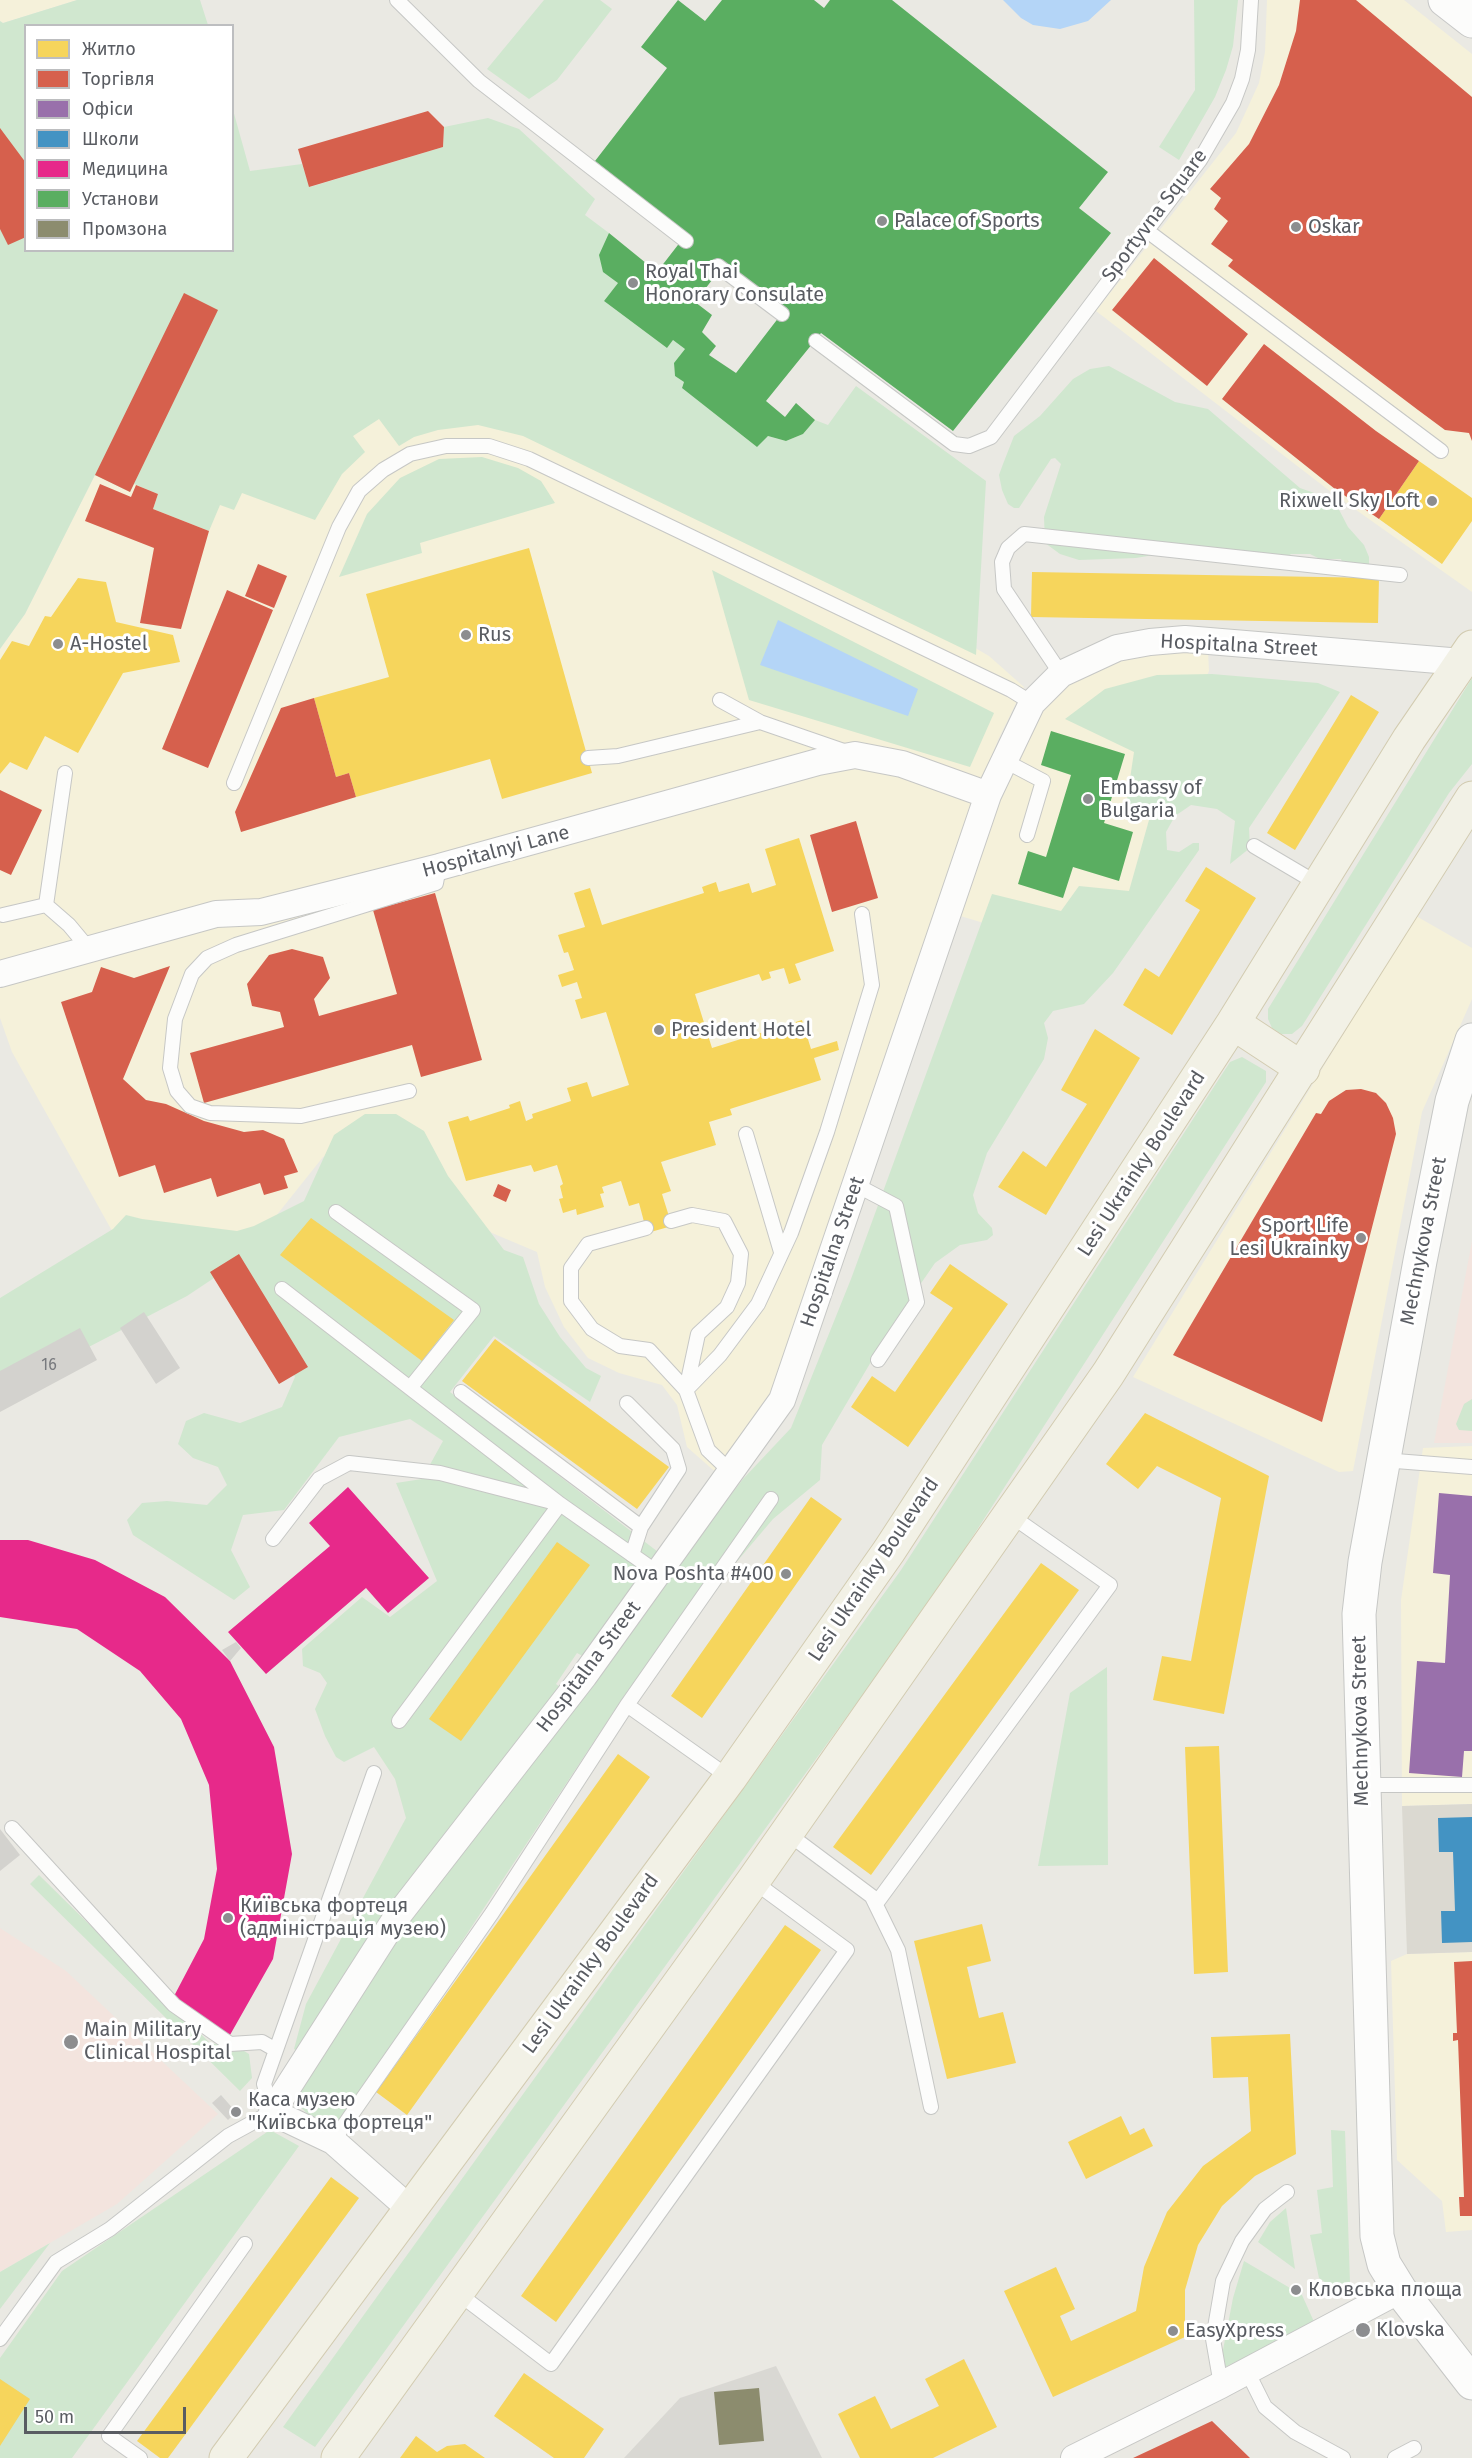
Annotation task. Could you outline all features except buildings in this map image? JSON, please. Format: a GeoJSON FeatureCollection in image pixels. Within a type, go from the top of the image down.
{"type":"FeatureCollection","features":[{"type":"Feature","properties":{"kind":"main road","name":"Lesi Ukrainky Boulevard"},"geometry":{"type":"LineString","coordinates":[[226,2458],[730,1778],[889,1551],[1233,1023],[1409,739],[1467,654]]}},
{"type":"Feature","properties":{"kind":"main road"},"geometry":{"type":"LineString","coordinates":[[338,2458],[459,2294],[753,1881],[1108,1374],[1303,1069],[1472,798]]}},
{"type":"Feature","properties":{"kind":"main road"},"geometry":{"type":"LineString","coordinates":[[1233,1023],[1303,1069]]}},
{"type":"Feature","properties":{"kind":"street"},"geometry":{"type":"LineString","coordinates":[[1445,0],[1472,21]]}},
{"type":"Feature","properties":{"kind":"street","name":"Hospitalna Street"},"geometry":{"type":"LineString","coordinates":[[272,2112],[396,1918],[584,1676],[782,1400],[988,795],[1032,703],[1061,674],[1117,648],[1150,642],[1185,639],[1467,654]]}},
{"type":"Feature","properties":{"kind":"street","name":"Hospitalnyi Lane"},"geometry":{"type":"LineString","coordinates":[[0,974],[216,914],[261,912],[439,867],[818,762],[855,755],[902,764],[988,795]]}},
{"type":"Feature","properties":{"kind":"street","name":"Mechnykova Street"},"geometry":{"type":"LineString","coordinates":[[1472,1040],[1452,1101],[1383,1460],[1359,1614],[1362,1785],[1377,2236],[1384,2264],[1400,2290],[1472,2383]]}},
{"type":"Feature","properties":{"kind":"street"},"geometry":{"type":"LineString","coordinates":[[272,2112],[333,2141],[410,2209]]}},
{"type":"Feature","properties":{"kind":"street"},"geometry":{"type":"LineString","coordinates":[[1074,2458],[1221,2385],[1400,2290]]}},
{"type":"Feature","properties":{"kind":"lane"},"geometry":{"type":"LineString","coordinates":[[397,0],[478,81],[686,241]]}},
{"type":"Feature","properties":{"kind":"lane","name":"Sportyvna Square"},"geometry":{"type":"LineString","coordinates":[[816,341],[954,444],[969,446],[983,443],[991,437],[1200,160],[1233,103],[1242,79],[1248,50],[1251,0]]}},
{"type":"Feature","properties":{"kind":"lane"},"geometry":{"type":"LineString","coordinates":[[1146,230],[1441,450]]}},
{"type":"Feature","properties":{"kind":"lane"},"geometry":{"type":"LineString","coordinates":[[718,266],[782,314]]}},
{"type":"Feature","properties":{"kind":"lane"},"geometry":{"type":"LineString","coordinates":[[234,783],[339,527],[359,491],[383,470],[410,454],[446,446],[489,446],[529,459],[1011,690],[1032,703]]}},
{"type":"Feature","properties":{"kind":"lane"},"geometry":{"type":"LineString","coordinates":[[1061,674],[1004,589],[1002,562],[1008,548],[1024,534],[1400,575]]}},
{"type":"Feature","properties":{"kind":"lane"},"geometry":{"type":"LineString","coordinates":[[720,700],[760,722],[855,755]]}},
{"type":"Feature","properties":{"kind":"lane"},"geometry":{"type":"LineString","coordinates":[[588,758],[618,756],[760,722]]}},
{"type":"Feature","properties":{"kind":"lane"},"geometry":{"type":"LineString","coordinates":[[1005,761],[1043,781],[1027,835]]}},
{"type":"Feature","properties":{"kind":"lane"},"geometry":{"type":"LineString","coordinates":[[46,905],[65,773]]}},
{"type":"Feature","properties":{"kind":"lane"},"geometry":{"type":"LineString","coordinates":[[1254,846],[1320,885]]}},
{"type":"Feature","properties":{"kind":"lane"},"geometry":{"type":"LineString","coordinates":[[409,1091],[301,1116],[210,1113],[190,1106],[177,1090],[170,1068],[175,1019],[192,974],[207,958],[236,945],[436,883],[439,867]]}},
{"type":"Feature","properties":{"kind":"lane"},"geometry":{"type":"LineString","coordinates":[[3,915],[46,905]]}},
{"type":"Feature","properties":{"kind":"lane"},"geometry":{"type":"LineString","coordinates":[[46,905],[69,925],[89,950]]}},
{"type":"Feature","properties":{"kind":"lane"},"geometry":{"type":"LineString","coordinates":[[686,1390],[720,1355],[758,1304],[781,1252],[827,1132],[873,985],[862,914]]}},
{"type":"Feature","properties":{"kind":"lane"},"geometry":{"type":"LineString","coordinates":[[746,1134],[781,1252]]}},
{"type":"Feature","properties":{"kind":"lane"},"geometry":{"type":"LineString","coordinates":[[856,1185],[896,1206],[917,1302],[878,1360]]}},
{"type":"Feature","properties":{"kind":"lane"},"geometry":{"type":"LineString","coordinates":[[336,1212],[473,1310],[410,1388]]}},
{"type":"Feature","properties":{"kind":"lane"},"geometry":{"type":"LineString","coordinates":[[670,1221],[692,1215],[724,1221],[741,1254],[738,1283],[727,1307],[698,1334],[686,1390]]}},
{"type":"Feature","properties":{"kind":"lane"},"geometry":{"type":"LineString","coordinates":[[646,1228],[588,1244],[571,1268],[571,1301],[592,1329],[620,1346],[649,1350],[686,1390],[708,1450],[731,1472]]}},
{"type":"Feature","properties":{"kind":"lane"},"geometry":{"type":"LineString","coordinates":[[282,1289],[560,1504],[658,1573]]}},
{"type":"Feature","properties":{"kind":"lane"},"geometry":{"type":"LineString","coordinates":[[461,1392],[641,1527]]}},
{"type":"Feature","properties":{"kind":"lane"},"geometry":{"type":"LineString","coordinates":[[627,1402],[673,1449],[679,1469],[641,1527],[632,1555]]}},
{"type":"Feature","properties":{"kind":"lane"},"geometry":{"type":"LineString","coordinates":[[1383,1460],[1472,1467]]}},
{"type":"Feature","properties":{"kind":"lane"},"geometry":{"type":"LineString","coordinates":[[273,1539],[319,1479],[349,1463],[440,1473],[560,1504]]}},
{"type":"Feature","properties":{"kind":"lane"},"geometry":{"type":"LineString","coordinates":[[333,2141],[492,1913],[627,1705],[771,1499]]}},
{"type":"Feature","properties":{"kind":"lane"},"geometry":{"type":"LineString","coordinates":[[399,1721],[560,1504]]}},
{"type":"Feature","properties":{"kind":"lane"},"geometry":{"type":"LineString","coordinates":[[786,1833],[878,1901],[1110,1585],[1010,1515]]}},
{"type":"Feature","properties":{"kind":"lane"},"geometry":{"type":"LineString","coordinates":[[627,1705],[730,1778]]}},
{"type":"Feature","properties":{"kind":"lane"},"geometry":{"type":"LineString","coordinates":[[0,2339],[56,2262],[110,2229],[228,2136],[272,2112],[264,2084],[374,1773]]}},
{"type":"Feature","properties":{"kind":"lane"},"geometry":{"type":"LineString","coordinates":[[1362,1785],[1472,1785]]}},
{"type":"Feature","properties":{"kind":"lane"},"geometry":{"type":"LineString","coordinates":[[12,1828],[174,2006],[230,2044],[262,2042],[276,2050]]}},
{"type":"Feature","properties":{"kind":"lane"},"geometry":{"type":"LineString","coordinates":[[459,2294],[551,2364],[847,1950],[753,1881]]}},
{"type":"Feature","properties":{"kind":"lane"},"geometry":{"type":"LineString","coordinates":[[872,1897],[897,1950],[931,2107]]}},
{"type":"Feature","properties":{"kind":"lane"},"geometry":{"type":"LineString","coordinates":[[1221,2385],[1213,2339],[1223,2281],[1242,2241],[1259,2217],[1287,2192]]}},
{"type":"Feature","properties":{"kind":"lane"},"geometry":{"type":"LineString","coordinates":[[140,2458],[109,2436],[245,2244]]}},
{"type":"Feature","properties":{"kind":"lane"},"geometry":{"type":"LineString","coordinates":[[1247,2371],[1265,2407],[1295,2432],[1343,2458]]}},
{"type":"Feature","properties":{"kind":"lane"},"geometry":{"type":"LineString","coordinates":[[1395,2458],[1413,2448]]}},
{"type":"Feature","properties":{"kind":"shaded area"},"geometry":{"type":"Polygon","coordinates":[[[0,0],[77,0],[3,23],[0,21],[0,0]]]}},
{"type":"Feature","properties":{"kind":"shaded area"},"geometry":{"type":"Polygon","coordinates":[[[1267,0],[1404,0],[1472,54],[1472,592],[1335,495],[1096,311],[1236,133],[1259,83],[1265,52],[1267,0]]]}},
{"type":"Feature","properties":{"kind":"shaded area"},"geometry":{"type":"Polygon","coordinates":[[[505,375],[989,656],[1024,687],[998,740],[942,889],[775,1401],[720,1476],[687,1447],[677,1405],[662,1385],[619,1373],[588,1358],[564,1327],[545,1287],[537,1252],[492,1233],[463,1207],[355,1140],[323,1157],[256,1241],[149,1297],[12,1052],[0,1018],[0,649],[25,614],[95,475],[505,375]]]}},
{"type":"Feature","properties":{"kind":"shaded area"},"geometry":{"type":"Polygon","coordinates":[[[1208,651],[1209,671],[1165,780],[1133,885],[1085,972],[997,927],[957,915],[992,805],[1046,701],[1081,674],[1144,653],[1208,651]]]}},
{"type":"Feature","properties":{"kind":"shaded area"},"geometry":{"type":"Polygon","coordinates":[[[1416,916],[1472,948],[1472,999],[1422,1112],[1353,1471],[1339,1472],[1133,1377],[1416,916]]]}},
{"type":"Feature","properties":{"kind":"shaded area"},"geometry":{"type":"Polygon","coordinates":[[[1472,1241],[1472,1443],[1434,1443],[1472,1241]]]}},
{"type":"Feature","properties":{"kind":"shaded area"},"geometry":{"type":"Polygon","coordinates":[[[1472,1446],[1472,1804],[1402,1806],[1401,1600],[1423,1448],[1472,1446]]]}},
{"type":"Feature","properties":{"kind":"shaded area"},"geometry":{"type":"Polygon","coordinates":[[[1472,1804],[1472,1952],[1407,1954],[1402,1806],[1472,1804]]]}},
{"type":"Feature","properties":{"kind":"shaded area","name":"Main Military Clinical Hospital"},"geometry":{"type":"Polygon","coordinates":[[[0,1928],[66,1971],[218,2114],[117,2204],[0,2272],[0,1928]]]}},
{"type":"Feature","properties":{"kind":"shaded area"},"geometry":{"type":"Polygon","coordinates":[[[1472,1952],[1472,2230],[1446,2232],[1442,2201],[1397,2160],[1391,1961],[1407,1954],[1472,1952]]]}},
{"type":"Feature","properties":{"kind":"shaded area"},"geometry":{"type":"Polygon","coordinates":[[[776,2366],[822,2458],[624,2458],[680,2398],[776,2366]]]}},
{"type":"Feature","properties":{"kind":"green space"},"geometry":{"type":"Polygon","coordinates":[[[77,0],[200,0],[208,24],[24,24],[24,252],[234,252],[234,114],[250,171],[302,164],[310,187],[443,147],[444,127],[488,118],[519,129],[595,199],[585,215],[609,233],[618,283],[604,301],[667,348],[673,340],[685,349],[674,364],[675,376],[684,382],[682,388],[757,447],[768,436],[786,441],[803,434],[815,420],[828,425],[856,386],[986,481],[976,655],[523,436],[478,425],[438,430],[414,437],[399,446],[379,419],[353,436],[365,452],[342,474],[315,520],[242,493],[234,510],[220,505],[209,531],[153,509],[158,494],[134,484],[130,492],[95,475],[25,614],[0,649],[0,21],[3,23],[77,0]]]}},
{"type":"Feature","properties":{"kind":"green space"},"geometry":{"type":"Polygon","coordinates":[[[544,0],[600,0],[612,9],[557,80],[529,99],[487,69],[544,0]]]}},
{"type":"Feature","properties":{"kind":"green space"},"geometry":{"type":"Polygon","coordinates":[[[1194,0],[1238,0],[1233,46],[1226,70],[1215,97],[1179,160],[1159,147],[1195,90],[1194,0]]]}},
{"type":"Feature","properties":{"kind":"green space"},"geometry":{"type":"Polygon","coordinates":[[[1109,366],[1175,402],[1208,409],[1300,488],[1334,500],[1348,527],[1364,545],[1369,557],[1369,568],[1361,578],[1355,580],[1347,576],[1341,559],[1320,559],[1310,554],[1291,554],[1277,565],[1165,553],[1136,558],[1079,560],[1060,554],[1045,543],[1044,517],[1061,464],[1055,458],[1051,459],[1019,508],[1008,504],[999,475],[1014,436],[1040,416],[1073,379],[1090,369],[1109,366]]]}},
{"type":"Feature","properties":{"kind":"green space"},"geometry":{"type":"Polygon","coordinates":[[[482,457],[518,468],[541,481],[555,503],[420,543],[422,553],[339,577],[367,514],[400,478],[439,459],[482,457]]]}},
{"type":"Feature","properties":{"kind":"green space"},"geometry":{"type":"Polygon","coordinates":[[[712,570],[994,713],[970,767],[749,700],[712,570]]]}},
{"type":"Feature","properties":{"kind":"green space"},"geometry":{"type":"Polygon","coordinates":[[[1212,674],[1318,683],[1340,692],[1249,828],[1250,848],[1230,864],[1235,821],[1217,809],[1191,805],[1175,816],[1166,832],[1167,850],[1179,852],[1193,843],[1199,843],[1199,850],[1113,973],[1084,1004],[1053,1011],[1044,1023],[1048,1038],[1044,1059],[987,1153],[973,1195],[978,1213],[992,1228],[993,1235],[987,1240],[960,1245],[935,1263],[895,1321],[822,1445],[820,1480],[773,1519],[628,1690],[338,2129],[317,2124],[293,2099],[400,1929],[743,1479],[791,1428],[851,1279],[992,894],[1061,911],[1079,886],[1129,891],[1149,820],[1125,812],[1134,752],[1065,719],[1105,689],[1157,675],[1212,674]]]}},
{"type":"Feature","properties":{"kind":"green space"},"geometry":{"type":"Polygon","coordinates":[[[1472,678],[1472,764],[1449,793],[1302,1026],[1292,1034],[1281,1034],[1272,1028],[1268,1019],[1268,1009],[1472,678]]]}},
{"type":"Feature","properties":{"kind":"green space"},"geometry":{"type":"Polygon","coordinates":[[[1242,1057],[1266,1071],[1266,1082],[931,1601],[315,2447],[283,2427],[901,1570],[1230,1062],[1242,1057]]]}},
{"type":"Feature","properties":{"kind":"green space"},"geometry":{"type":"Polygon","coordinates":[[[365,1114],[396,1114],[424,1131],[448,1176],[504,1250],[523,1257],[539,1304],[560,1337],[586,1368],[601,1376],[590,1402],[494,1336],[450,1392],[662,1555],[588,1659],[577,1653],[556,1684],[564,1690],[303,2054],[294,2049],[306,2004],[406,1818],[395,1779],[374,1747],[344,1762],[336,1757],[315,1709],[327,1683],[320,1673],[303,1666],[302,1649],[362,1597],[390,1617],[437,1581],[396,1483],[422,1479],[443,1441],[410,1419],[339,1437],[284,1510],[243,1515],[231,1550],[250,1587],[234,1600],[133,1535],[127,1520],[142,1503],[167,1501],[207,1505],[227,1485],[218,1467],[193,1458],[178,1444],[186,1421],[204,1413],[240,1423],[282,1407],[295,1377],[247,1301],[223,1272],[187,1296],[0,1393],[0,1298],[113,1229],[126,1215],[237,1231],[254,1226],[304,1201],[334,1135],[365,1114]]]}},
{"type":"Feature","properties":{"kind":"green space"},"geometry":{"type":"Polygon","coordinates":[[[1472,1399],[1472,1431],[1459,1430],[1456,1424],[1464,1404],[1472,1399]]]}},
{"type":"Feature","properties":{"kind":"green space"},"geometry":{"type":"Polygon","coordinates":[[[1107,1667],[1108,1865],[1038,1866],[1070,1693],[1107,1667]]]}},
{"type":"Feature","properties":{"kind":"green space"},"geometry":{"type":"Polygon","coordinates":[[[39,1875],[210,2043],[239,2048],[249,2054],[252,2078],[240,2091],[30,1884],[39,1875]]]}},
{"type":"Feature","properties":{"kind":"green space"},"geometry":{"type":"Polygon","coordinates":[[[270,2130],[299,2146],[72,2458],[0,2458],[0,2358],[62,2271],[270,2130]]]}},
{"type":"Feature","properties":{"kind":"green space"},"geometry":{"type":"Polygon","coordinates":[[[1331,2130],[1345,2131],[1350,2283],[1339,2292],[1319,2278],[1310,2235],[1322,2233],[1317,2190],[1333,2187],[1331,2130]]]}},
{"type":"Feature","properties":{"kind":"green space"},"geometry":{"type":"Polygon","coordinates":[[[1286,2208],[1295,2269],[1258,2242],[1270,2222],[1286,2208]]]}},
{"type":"Feature","properties":{"kind":"green space"},"geometry":{"type":"Polygon","coordinates":[[[50,2243],[0,2309],[0,2272],[50,2243]]]}},
{"type":"Feature","properties":{"kind":"green space"},"geometry":{"type":"Polygon","coordinates":[[[1244,2261],[1302,2295],[1315,2324],[1223,2368],[1223,2350],[1233,2298],[1244,2261]]]}},
{"type":"Feature","properties":{"kind":"water"},"geometry":{"type":"Polygon","coordinates":[[[1003,0],[1111,0],[1088,21],[1060,29],[1033,25],[1021,18],[1003,0]]]}},
{"type":"Feature","properties":{"kind":"water"},"geometry":{"type":"Polygon","coordinates":[[[778,620],[918,689],[908,716],[760,665],[778,620]]]}},
{"type":"Feature","properties":{"kind":"place","name":"Palace of Sports"},"geometry":{"type":"Point","coordinates":[882,221]}},
{"type":"Feature","properties":{"kind":"place","name":"Oskar"},"geometry":{"type":"Point","coordinates":[1296,227]}},
{"type":"Feature","properties":{"kind":"place","name":"Royal Thai Honorary Consulate"},"geometry":{"type":"Point","coordinates":[633,283]}},
{"type":"Feature","properties":{"kind":"place","name":"Rixwell Sky Loft"},"geometry":{"type":"Point","coordinates":[1432,501]}},
{"type":"Feature","properties":{"kind":"place","name":"Rus"},"geometry":{"type":"Point","coordinates":[466,635]}},
{"type":"Feature","properties":{"kind":"place","name":"A-Hostel"},"geometry":{"type":"Point","coordinates":[58,644]}},
{"type":"Feature","properties":{"kind":"place","name":"Embassy of Bulgaria"},"geometry":{"type":"Point","coordinates":[1088,799]}},
{"type":"Feature","properties":{"kind":"place","name":"President Hotel"},"geometry":{"type":"Point","coordinates":[659,1030]}},
{"type":"Feature","properties":{"kind":"place","name":"Sport Life Lesi Ukrainky"},"geometry":{"type":"Point","coordinates":[1361,1238]}},
{"type":"Feature","properties":{"kind":"place","name":"Nova Poshta #400"},"geometry":{"type":"Point","coordinates":[786,1574]}},
{"type":"Feature","properties":{"kind":"place","name":"Київська фортеця (адміністрація музею)"},"geometry":{"type":"Point","coordinates":[228,1918]}},
{"type":"Feature","properties":{"kind":"place","name":"Main Military Clinical Hospital"},"geometry":{"type":"Point","coordinates":[71,2042]}},
{"type":"Feature","properties":{"kind":"place","name":"Каса музею \"Київська фортеця\""},"geometry":{"type":"Point","coordinates":[236,2112]}},
{"type":"Feature","properties":{"kind":"place","name":"Кловська площа"},"geometry":{"type":"Point","coordinates":[1296,2290]}},
{"type":"Feature","properties":{"kind":"place","name":"Klovska"},"geometry":{"type":"Point","coordinates":[1363,2330]}},
{"type":"Feature","properties":{"kind":"place","name":"EasyXpress"},"geometry":{"type":"Point","coordinates":[1173,2331]}}]}
